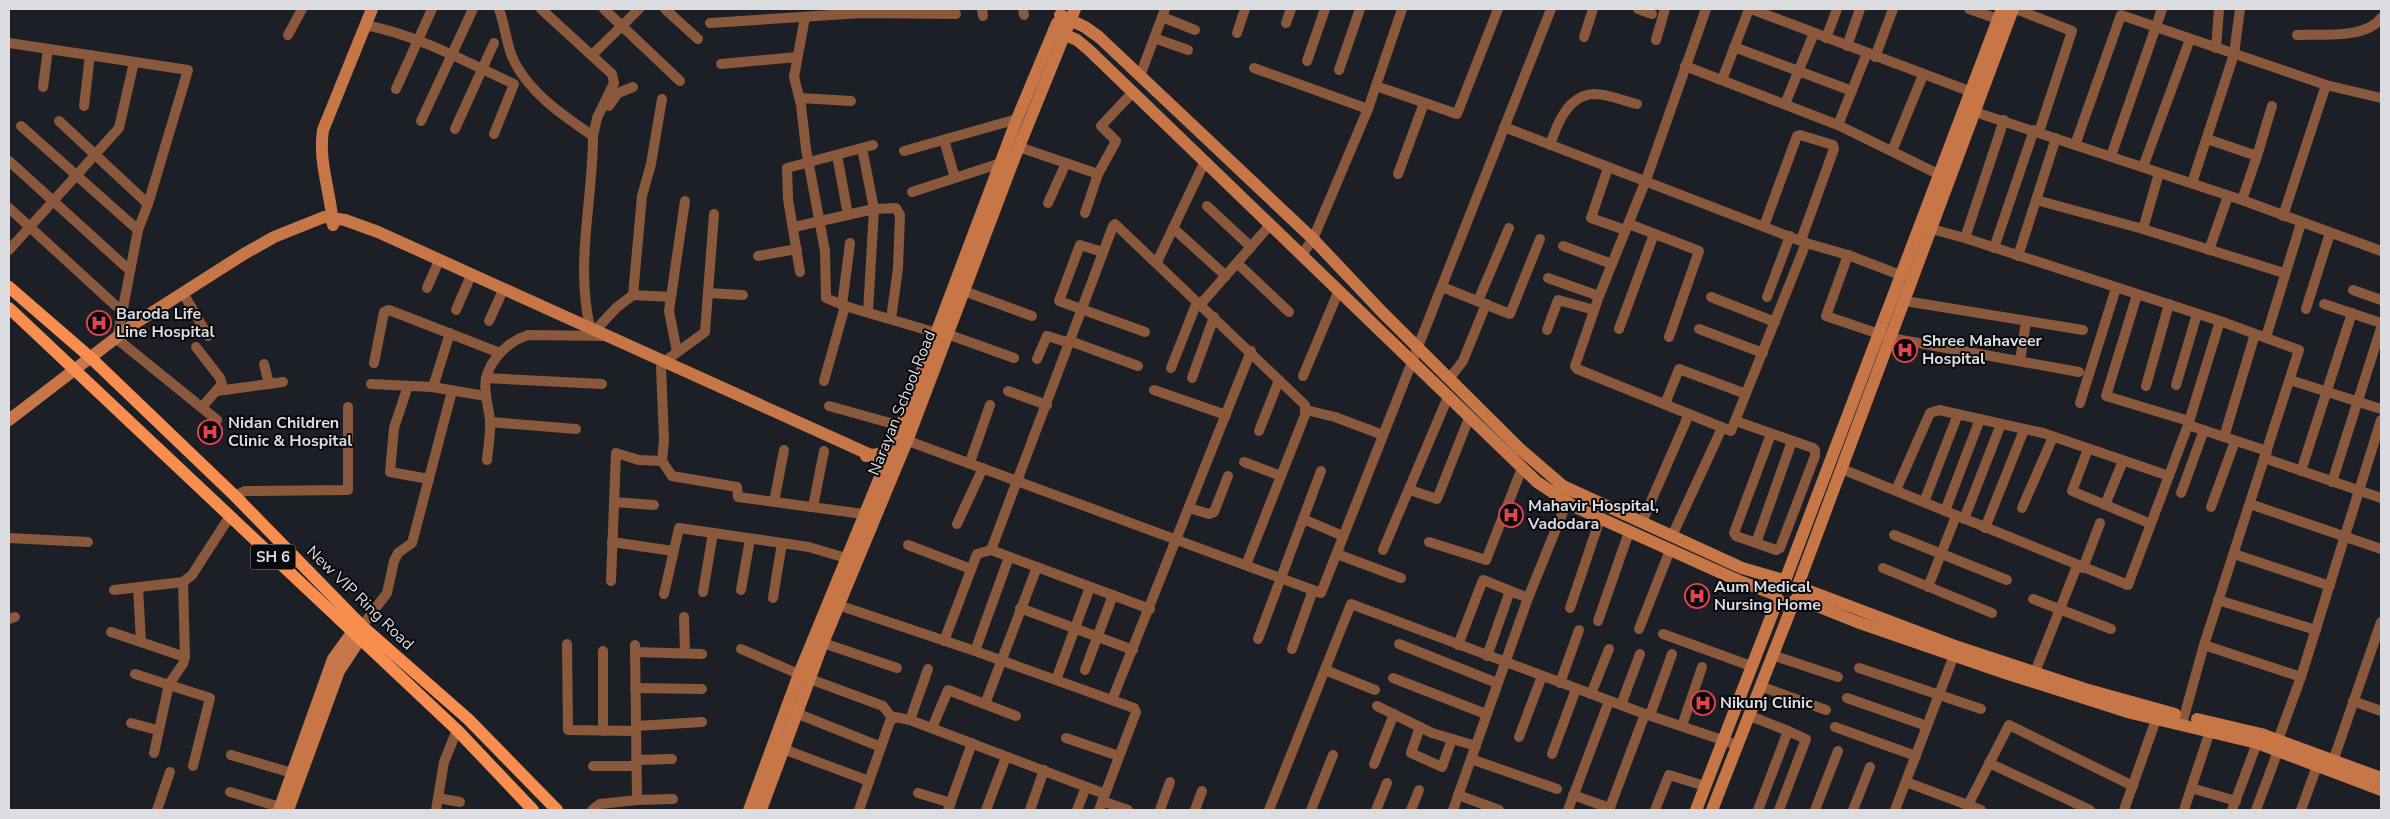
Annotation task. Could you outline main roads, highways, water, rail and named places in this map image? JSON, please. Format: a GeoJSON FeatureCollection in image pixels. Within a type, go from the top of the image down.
{"type":"FeatureCollection","features":[{"type":"Feature","properties":{"kind":"main road","name":"New VIP Ring Road"},"geometry":{"type":"LineString","coordinates":[[9,286],[91,358],[235,496],[533,810]]}},
{"type":"Feature","properties":{"kind":"main road","name":"New VIP Ring Road"},"geometry":{"type":"LineString","coordinates":[[9,308],[230,516],[360,629],[468,719],[557,810]]}},
{"type":"Feature","properties":{"kind":"place","name":"Baroda Life Line Hospital"},"geometry":{"type":"Point","coordinates":[99,323]}},
{"type":"Feature","properties":{"kind":"place","name":"Shree Mahaveer Hospital"},"geometry":{"type":"Point","coordinates":[1905,350]}},
{"type":"Feature","properties":{"kind":"place","name":"Nidan Children Clinic & Hospital"},"geometry":{"type":"Point","coordinates":[210,432]}},
{"type":"Feature","properties":{"kind":"place","name":"Mahavir Hospital, Vadodara"},"geometry":{"type":"Point","coordinates":[1511,515]}},
{"type":"Feature","properties":{"kind":"place","name":"Aum Medical Nursing Home"},"geometry":{"type":"Point","coordinates":[1697,596]}},
{"type":"Feature","properties":{"kind":"place","name":"Nikunj Clinic"},"geometry":{"type":"Point","coordinates":[1703,703]}}]}
